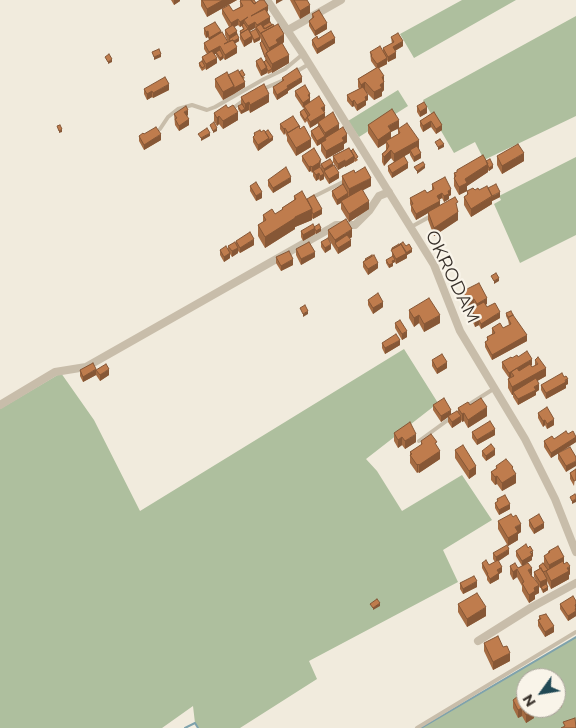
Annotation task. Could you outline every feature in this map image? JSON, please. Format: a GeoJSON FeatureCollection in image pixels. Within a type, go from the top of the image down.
{"type":"FeatureCollection","features":[{"type":"Feature","properties":{"kind":"street","name":"OKRODAM"},"geometry":{"type":"LineString","coordinates":[[268,0],[304,54],[434,265],[460,331],[521,431],[555,499],[576,552]]}},
{"type":"Feature","properties":{"kind":"street"},"geometry":{"type":"LineString","coordinates":[[288,30],[341,0]]}},
{"type":"Feature","properties":{"kind":"street"},"geometry":{"type":"LineString","coordinates":[[0,405],[55,372],[86,367],[336,225],[355,225],[380,196],[389,192]]}},
{"type":"Feature","properties":{"kind":"street"},"geometry":{"type":"LineString","coordinates":[[478,642],[532,606],[576,583]]}},
{"type":"Feature","properties":{"kind":"lane"},"geometry":{"type":"LineString","coordinates":[[160,129],[168,117],[178,109],[192,105],[207,110],[215,107],[284,69],[304,54]]}},
{"type":"Feature","properties":{"kind":"lane"},"geometry":{"type":"LineString","coordinates":[[260,92],[279,83],[309,64]]}},
{"type":"Feature","properties":{"kind":"lane"},"geometry":{"type":"LineString","coordinates":[[229,111],[247,99]]}},
{"type":"Feature","properties":{"kind":"lane"},"geometry":{"type":"LineString","coordinates":[[366,171],[373,166]]}},
{"type":"Feature","properties":{"kind":"lane"},"geometry":{"type":"LineString","coordinates":[[305,201],[351,178]]}},
{"type":"Feature","properties":{"kind":"lane"},"geometry":{"type":"LineString","coordinates":[[411,227],[434,215]]}},
{"type":"Feature","properties":{"kind":"lane"},"geometry":{"type":"LineString","coordinates":[[464,408],[495,388]]}},
{"type":"Feature","properties":{"kind":"lane"},"geometry":{"type":"LineString","coordinates":[[419,441],[457,413]]}},
{"type":"Feature","properties":{"kind":"lane"},"geometry":{"type":"LineString","coordinates":[[417,728],[576,632]]}},
{"type":"Feature","properties":{"kind":"green space"},"geometry":{"type":"Polygon","coordinates":[[[462,0],[516,0],[414,58],[400,34],[462,0]]]}},
{"type":"Feature","properties":{"kind":"green space"},"geometry":{"type":"Polygon","coordinates":[[[576,16],[576,116],[484,160],[475,142],[454,153],[423,100],[576,16]]]}},
{"type":"Feature","properties":{"kind":"green space"},"geometry":{"type":"Polygon","coordinates":[[[398,90],[408,106],[359,137],[348,121],[398,90]]]}},
{"type":"Feature","properties":{"kind":"green space"},"geometry":{"type":"Polygon","coordinates":[[[576,157],[576,235],[520,263],[494,204],[501,200],[499,196],[576,157]]]}},
{"type":"Feature","properties":{"kind":"green space"},"geometry":{"type":"Polygon","coordinates":[[[404,349],[438,403],[366,459],[377,471],[402,511],[462,475],[492,520],[443,550],[458,582],[309,661],[317,679],[240,728],[198,728],[195,723],[193,706],[162,728],[0,728],[0,409],[61,373],[94,420],[140,511],[404,349]]]}},
{"type":"Feature","properties":{"kind":"green space"},"geometry":{"type":"Polygon","coordinates":[[[576,637],[576,728],[421,728],[516,673],[516,718],[566,718],[566,668],[524,668],[576,637]]]}},
{"type":"Feature","properties":{"kind":"building"},"geometry":{"type":"Polygon","coordinates":[[[202,0],[223,0],[207,9],[202,0]]]}},
{"type":"Feature","properties":{"kind":"building"},"geometry":{"type":"Polygon","coordinates":[[[241,0],[251,0],[254,4],[264,0],[268,6],[251,16],[265,9],[270,17],[257,25],[255,22],[248,26],[244,20],[248,17],[240,22],[238,19],[231,23],[222,9],[229,5],[233,11],[243,6],[241,0]]]}},
{"type":"Feature","properties":{"kind":"building"},"geometry":{"type":"Polygon","coordinates":[[[294,0],[307,0],[310,5],[300,11],[294,0]]]}},
{"type":"Feature","properties":{"kind":"building"},"geometry":{"type":"Polygon","coordinates":[[[319,10],[327,23],[315,31],[309,21],[314,17],[312,14],[319,10]]]}},
{"type":"Feature","properties":{"kind":"building"},"geometry":{"type":"Polygon","coordinates":[[[215,22],[221,31],[209,38],[208,31],[206,32],[204,28],[215,22]]]}},
{"type":"Feature","properties":{"kind":"building"},"geometry":{"type":"Polygon","coordinates":[[[270,22],[272,25],[265,29],[263,26],[270,22]]]}},
{"type":"Feature","properties":{"kind":"building"},"geometry":{"type":"Polygon","coordinates":[[[244,23],[248,29],[241,33],[240,31],[244,29],[242,25],[244,23]]]}},
{"type":"Feature","properties":{"kind":"building"},"geometry":{"type":"Polygon","coordinates":[[[261,24],[264,29],[273,24],[274,26],[261,34],[256,27],[261,24]]]}},
{"type":"Feature","properties":{"kind":"building"},"geometry":{"type":"Polygon","coordinates":[[[278,24],[284,34],[276,40],[278,43],[269,48],[261,33],[278,24]]]}},
{"type":"Feature","properties":{"kind":"building"},"geometry":{"type":"Polygon","coordinates":[[[233,25],[237,31],[229,36],[225,30],[233,25]]]}},
{"type":"Feature","properties":{"kind":"building"},"geometry":{"type":"Polygon","coordinates":[[[248,29],[252,36],[244,41],[240,34],[248,29]]]}},
{"type":"Feature","properties":{"kind":"building"},"geometry":{"type":"Polygon","coordinates":[[[256,29],[260,37],[254,40],[250,32],[256,29]]]}},
{"type":"Feature","properties":{"kind":"building"},"geometry":{"type":"Polygon","coordinates":[[[331,31],[335,38],[317,49],[312,40],[317,36],[318,39],[331,31]]]}},
{"type":"Feature","properties":{"kind":"building"},"geometry":{"type":"Polygon","coordinates":[[[222,32],[228,42],[224,44],[233,40],[237,47],[225,55],[220,46],[209,52],[204,43],[222,32]]]}},
{"type":"Feature","properties":{"kind":"building"},"geometry":{"type":"Polygon","coordinates":[[[398,33],[403,41],[393,47],[396,52],[388,57],[383,48],[394,42],[391,37],[398,33]]]}},
{"type":"Feature","properties":{"kind":"building"},"geometry":{"type":"Polygon","coordinates":[[[237,34],[239,38],[230,41],[229,39],[237,34]]]}},
{"type":"Feature","properties":{"kind":"building"},"geometry":{"type":"Polygon","coordinates":[[[262,41],[268,52],[265,57],[260,43],[262,41]]]}},
{"type":"Feature","properties":{"kind":"building"},"geometry":{"type":"Polygon","coordinates":[[[282,43],[289,55],[272,64],[266,53],[282,43]]]}},
{"type":"Feature","properties":{"kind":"building"},"geometry":{"type":"Polygon","coordinates":[[[380,46],[387,58],[377,64],[370,52],[380,46]]]}},
{"type":"Feature","properties":{"kind":"building"},"geometry":{"type":"Polygon","coordinates":[[[159,49],[161,54],[154,57],[152,52],[159,49]]]}},
{"type":"Feature","properties":{"kind":"building"},"geometry":{"type":"Polygon","coordinates":[[[220,50],[223,56],[220,58],[216,52],[220,50]]]}},
{"type":"Feature","properties":{"kind":"building"},"geometry":{"type":"Polygon","coordinates":[[[212,51],[217,58],[206,64],[202,57],[212,51]]]}},
{"type":"Feature","properties":{"kind":"building"},"geometry":{"type":"Polygon","coordinates":[[[109,54],[112,59],[108,62],[105,57],[109,54]]]}},
{"type":"Feature","properties":{"kind":"building"},"geometry":{"type":"Polygon","coordinates":[[[261,58],[267,67],[261,71],[256,61],[261,58]]]}},
{"type":"Feature","properties":{"kind":"building"},"geometry":{"type":"Polygon","coordinates":[[[266,60],[272,69],[268,71],[264,62],[266,60]]]}},
{"type":"Feature","properties":{"kind":"building"},"geometry":{"type":"Polygon","coordinates":[[[202,61],[205,66],[202,68],[199,63],[202,61]]]}},
{"type":"Feature","properties":{"kind":"building"},"geometry":{"type":"Polygon","coordinates":[[[378,67],[384,76],[382,77],[384,82],[380,85],[382,88],[374,92],[365,82],[361,85],[358,79],[378,67]]]}},
{"type":"Feature","properties":{"kind":"building"},"geometry":{"type":"Polygon","coordinates":[[[297,68],[302,77],[277,95],[273,87],[297,68]]]}},
{"type":"Feature","properties":{"kind":"building"},"geometry":{"type":"Polygon","coordinates":[[[238,70],[245,82],[234,88],[228,75],[238,70]]]}},
{"type":"Feature","properties":{"kind":"building"},"geometry":{"type":"Polygon","coordinates":[[[242,70],[245,75],[242,77],[239,72],[242,70]]]}},
{"type":"Feature","properties":{"kind":"building"},"geometry":{"type":"Polygon","coordinates":[[[227,72],[234,86],[223,92],[215,79],[227,72]]]}},
{"type":"Feature","properties":{"kind":"building"},"geometry":{"type":"Polygon","coordinates":[[[165,77],[169,84],[153,93],[152,91],[147,94],[144,89],[165,77]]]}},
{"type":"Feature","properties":{"kind":"building"},"geometry":{"type":"Polygon","coordinates":[[[264,84],[269,94],[250,105],[249,102],[245,104],[241,97],[264,84]]]}},
{"type":"Feature","properties":{"kind":"building"},"geometry":{"type":"Polygon","coordinates":[[[305,85],[310,98],[303,103],[295,91],[305,85]]]}},
{"type":"Feature","properties":{"kind":"building"},"geometry":{"type":"Polygon","coordinates":[[[363,87],[368,95],[365,97],[366,100],[357,105],[347,95],[363,87]]]}},
{"type":"Feature","properties":{"kind":"building"},"geometry":{"type":"Polygon","coordinates":[[[319,96],[325,106],[321,108],[325,113],[310,122],[307,117],[310,115],[304,106],[319,96]]]}},
{"type":"Feature","properties":{"kind":"building"},"geometry":{"type":"Polygon","coordinates":[[[424,102],[427,107],[420,112],[417,106],[424,102]]]}},
{"type":"Feature","properties":{"kind":"building"},"geometry":{"type":"Polygon","coordinates":[[[242,104],[245,109],[241,111],[238,106],[242,104]]]}},
{"type":"Feature","properties":{"kind":"building"},"geometry":{"type":"Polygon","coordinates":[[[226,105],[228,108],[233,105],[238,112],[223,121],[219,116],[217,118],[214,113],[226,105]]]}},
{"type":"Feature","properties":{"kind":"building"},"geometry":{"type":"Polygon","coordinates":[[[186,106],[188,110],[184,112],[189,119],[179,126],[174,114],[186,106]]]}},
{"type":"Feature","properties":{"kind":"building"},"geometry":{"type":"Polygon","coordinates":[[[304,109],[308,116],[305,120],[300,112],[304,109]]]}},
{"type":"Feature","properties":{"kind":"building"},"geometry":{"type":"Polygon","coordinates":[[[392,109],[399,120],[388,126],[391,131],[378,140],[368,125],[392,109]]]}},
{"type":"Feature","properties":{"kind":"building"},"geometry":{"type":"Polygon","coordinates":[[[333,112],[339,124],[325,133],[318,122],[333,112]]]}},
{"type":"Feature","properties":{"kind":"building"},"geometry":{"type":"Polygon","coordinates":[[[434,112],[442,125],[436,129],[431,121],[423,126],[420,121],[434,112]]]}},
{"type":"Feature","properties":{"kind":"building"},"geometry":{"type":"Polygon","coordinates":[[[293,116],[300,127],[288,133],[280,124],[293,116]]]}},
{"type":"Feature","properties":{"kind":"building"},"geometry":{"type":"Polygon","coordinates":[[[214,122],[217,128],[213,131],[210,125],[214,122]]]}},
{"type":"Feature","properties":{"kind":"building"},"geometry":{"type":"Polygon","coordinates":[[[407,123],[419,140],[394,154],[391,150],[384,157],[382,154],[389,146],[386,141],[400,133],[398,129],[407,123]]]}},
{"type":"Feature","properties":{"kind":"building"},"geometry":{"type":"Polygon","coordinates":[[[60,125],[62,129],[59,131],[57,126],[60,125]]]}},
{"type":"Feature","properties":{"kind":"building"},"geometry":{"type":"Polygon","coordinates":[[[299,126],[300,129],[304,126],[311,139],[296,148],[287,133],[299,126]]]}},
{"type":"Feature","properties":{"kind":"building"},"geometry":{"type":"Polygon","coordinates":[[[319,126],[325,136],[317,141],[311,131],[319,126]]]}},
{"type":"Feature","properties":{"kind":"building"},"geometry":{"type":"Polygon","coordinates":[[[156,127],[161,134],[144,145],[139,136],[156,127]]]}},
{"type":"Feature","properties":{"kind":"building"},"geometry":{"type":"Polygon","coordinates":[[[343,127],[347,134],[342,138],[344,141],[326,151],[321,143],[326,140],[325,138],[343,127]]]}},
{"type":"Feature","properties":{"kind":"building"},"geometry":{"type":"Polygon","coordinates":[[[207,128],[210,133],[201,138],[198,134],[207,128]]]}},
{"type":"Feature","properties":{"kind":"building"},"geometry":{"type":"Polygon","coordinates":[[[260,130],[261,132],[264,130],[269,138],[258,145],[253,137],[254,133],[260,130]]]}},
{"type":"Feature","properties":{"kind":"building"},"geometry":{"type":"Polygon","coordinates":[[[268,130],[273,137],[269,140],[265,132],[268,130]]]}},
{"type":"Feature","properties":{"kind":"building"},"geometry":{"type":"Polygon","coordinates":[[[440,139],[444,144],[438,147],[435,142],[440,139]]]}},
{"type":"Feature","properties":{"kind":"building"},"geometry":{"type":"Polygon","coordinates":[[[518,144],[524,153],[502,166],[497,156],[518,144]]]}},
{"type":"Feature","properties":{"kind":"building"},"geometry":{"type":"Polygon","coordinates":[[[417,146],[421,153],[414,157],[410,150],[417,146]]]}},
{"type":"Feature","properties":{"kind":"building"},"geometry":{"type":"Polygon","coordinates":[[[314,148],[321,160],[312,167],[309,167],[302,156],[314,148]]]}},
{"type":"Feature","properties":{"kind":"building"},"geometry":{"type":"Polygon","coordinates":[[[349,148],[354,156],[338,164],[333,156],[349,148]]]}},
{"type":"Feature","properties":{"kind":"building"},"geometry":{"type":"Polygon","coordinates":[[[353,149],[358,157],[355,159],[351,151],[353,149]]]}},
{"type":"Feature","properties":{"kind":"building"},"geometry":{"type":"Polygon","coordinates":[[[483,155],[488,164],[465,179],[467,183],[459,187],[454,178],[456,176],[454,173],[483,155]]]}},
{"type":"Feature","properties":{"kind":"building"},"geometry":{"type":"Polygon","coordinates":[[[404,156],[408,163],[392,173],[388,166],[404,156]]]}},
{"type":"Feature","properties":{"kind":"building"},"geometry":{"type":"Polygon","coordinates":[[[330,159],[333,163],[324,169],[321,164],[330,159]]]}},
{"type":"Feature","properties":{"kind":"building"},"geometry":{"type":"Polygon","coordinates":[[[490,159],[493,165],[489,168],[486,161],[490,159]]]}},
{"type":"Feature","properties":{"kind":"building"},"geometry":{"type":"Polygon","coordinates":[[[423,162],[425,165],[417,171],[414,167],[423,162]]]}},
{"type":"Feature","properties":{"kind":"building"},"geometry":{"type":"Polygon","coordinates":[[[334,165],[339,173],[329,179],[324,171],[334,165]]]}},
{"type":"Feature","properties":{"kind":"building"},"geometry":{"type":"Polygon","coordinates":[[[286,167],[291,177],[273,188],[268,180],[286,167]]]}},
{"type":"Feature","properties":{"kind":"building"},"geometry":{"type":"Polygon","coordinates":[[[320,167],[324,174],[320,176],[319,173],[316,175],[313,171],[320,167]]]}},
{"type":"Feature","properties":{"kind":"building"},"geometry":{"type":"Polygon","coordinates":[[[365,167],[371,178],[349,189],[342,176],[354,170],[355,173],[365,167]]]}},
{"type":"Feature","properties":{"kind":"building"},"geometry":{"type":"Polygon","coordinates":[[[445,177],[451,189],[448,191],[449,194],[444,196],[442,193],[437,196],[440,201],[416,214],[411,205],[413,204],[410,198],[425,190],[427,193],[434,189],[432,184],[445,177]]]}},
{"type":"Feature","properties":{"kind":"building"},"geometry":{"type":"Polygon","coordinates":[[[256,182],[262,192],[256,196],[250,186],[256,182]]]}},
{"type":"Feature","properties":{"kind":"building"},"geometry":{"type":"Polygon","coordinates":[[[343,184],[348,193],[337,200],[332,191],[343,184]]]}},
{"type":"Feature","properties":{"kind":"building"},"geometry":{"type":"Polygon","coordinates":[[[496,184],[500,192],[492,196],[488,188],[496,184]]]}},
{"type":"Feature","properties":{"kind":"building"},"geometry":{"type":"Polygon","coordinates":[[[487,186],[492,196],[471,209],[464,197],[468,194],[467,191],[473,188],[475,190],[478,188],[479,190],[487,186]]]}},
{"type":"Feature","properties":{"kind":"building"},"geometry":{"type":"Polygon","coordinates":[[[362,189],[369,201],[349,214],[341,201],[362,189]]]}},
{"type":"Feature","properties":{"kind":"building"},"geometry":{"type":"Polygon","coordinates":[[[302,191],[312,209],[295,217],[265,237],[258,225],[266,220],[263,215],[272,209],[275,214],[296,199],[294,196],[302,191]]]}},
{"type":"Feature","properties":{"kind":"building"},"geometry":{"type":"Polygon","coordinates":[[[314,195],[322,209],[313,214],[307,199],[314,195]]]}},
{"type":"Feature","properties":{"kind":"building"},"geometry":{"type":"Polygon","coordinates":[[[455,197],[458,202],[456,203],[458,212],[434,228],[428,212],[455,197]]]}},
{"type":"Feature","properties":{"kind":"building"},"geometry":{"type":"Polygon","coordinates":[[[346,219],[352,229],[335,240],[328,230],[346,219]]]}},
{"type":"Feature","properties":{"kind":"building"},"geometry":{"type":"Polygon","coordinates":[[[313,224],[315,228],[303,235],[301,231],[313,224]]]}},
{"type":"Feature","properties":{"kind":"building"},"geometry":{"type":"Polygon","coordinates":[[[319,224],[321,228],[316,231],[314,227],[319,224]]]}},
{"type":"Feature","properties":{"kind":"building"},"geometry":{"type":"Polygon","coordinates":[[[250,232],[254,239],[240,248],[236,241],[250,232]]]}},
{"type":"Feature","properties":{"kind":"building"},"geometry":{"type":"Polygon","coordinates":[[[347,235],[351,240],[338,248],[335,243],[347,235]]]}},
{"type":"Feature","properties":{"kind":"building"},"geometry":{"type":"Polygon","coordinates":[[[328,238],[331,244],[325,248],[321,242],[328,238]]]}},
{"type":"Feature","properties":{"kind":"building"},"geometry":{"type":"Polygon","coordinates":[[[235,242],[238,248],[232,251],[228,246],[235,242]]]}},
{"type":"Feature","properties":{"kind":"building"},"geometry":{"type":"Polygon","coordinates":[[[309,242],[315,252],[301,259],[296,249],[309,242]]]}},
{"type":"Feature","properties":{"kind":"building"},"geometry":{"type":"Polygon","coordinates":[[[403,242],[406,246],[409,244],[412,249],[406,253],[400,244],[403,242]]]}},
{"type":"Feature","properties":{"kind":"building"},"geometry":{"type":"Polygon","coordinates":[[[401,244],[407,253],[396,259],[391,250],[401,244]]]}},
{"type":"Feature","properties":{"kind":"building"},"geometry":{"type":"Polygon","coordinates":[[[226,246],[230,253],[224,257],[220,250],[226,246]]]}},
{"type":"Feature","properties":{"kind":"building"},"geometry":{"type":"Polygon","coordinates":[[[289,251],[293,259],[281,266],[276,257],[289,251]]]}},
{"type":"Feature","properties":{"kind":"building"},"geometry":{"type":"Polygon","coordinates":[[[374,255],[378,263],[368,269],[363,262],[374,255]]]}},
{"type":"Feature","properties":{"kind":"building"},"geometry":{"type":"Polygon","coordinates":[[[393,256],[395,260],[389,265],[386,260],[393,256]]]}},
{"type":"Feature","properties":{"kind":"building"},"geometry":{"type":"Polygon","coordinates":[[[496,273],[499,278],[494,281],[491,276],[496,273]]]}},
{"type":"Feature","properties":{"kind":"building"},"geometry":{"type":"Polygon","coordinates":[[[479,283],[487,298],[477,304],[474,299],[467,303],[463,296],[465,295],[463,291],[479,283]]]}},
{"type":"Feature","properties":{"kind":"building"},"geometry":{"type":"Polygon","coordinates":[[[378,293],[383,302],[373,308],[368,300],[378,293]]]}},
{"type":"Feature","properties":{"kind":"building"},"geometry":{"type":"Polygon","coordinates":[[[429,298],[440,315],[424,324],[419,315],[414,318],[409,310],[429,298]]]}},
{"type":"Feature","properties":{"kind":"building"},"geometry":{"type":"Polygon","coordinates":[[[484,302],[487,307],[495,303],[500,312],[481,324],[479,320],[475,322],[471,309],[484,302]]]}},
{"type":"Feature","properties":{"kind":"building"},"geometry":{"type":"Polygon","coordinates":[[[305,305],[308,311],[303,314],[300,308],[305,305]]]}},
{"type":"Feature","properties":{"kind":"building"},"geometry":{"type":"Polygon","coordinates":[[[511,311],[513,315],[508,317],[506,313],[511,311]]]}},
{"type":"Feature","properties":{"kind":"building"},"geometry":{"type":"Polygon","coordinates":[[[513,315],[527,335],[492,355],[485,342],[488,340],[487,337],[495,333],[492,328],[500,323],[503,328],[511,324],[508,318],[513,315]]]}},
{"type":"Feature","properties":{"kind":"building"},"geometry":{"type":"Polygon","coordinates":[[[400,320],[407,331],[402,334],[395,323],[400,320]]]}},
{"type":"Feature","properties":{"kind":"building"},"geometry":{"type":"Polygon","coordinates":[[[396,334],[400,340],[385,348],[382,343],[396,334]]]}},
{"type":"Feature","properties":{"kind":"building"},"geometry":{"type":"Polygon","coordinates":[[[527,351],[532,359],[509,373],[502,362],[517,355],[518,357],[527,351]]]}},
{"type":"Feature","properties":{"kind":"building"},"geometry":{"type":"Polygon","coordinates":[[[442,354],[447,362],[437,369],[432,360],[442,354]]]}},
{"type":"Feature","properties":{"kind":"building"},"geometry":{"type":"Polygon","coordinates":[[[538,357],[546,368],[512,387],[508,379],[514,376],[511,372],[517,368],[519,371],[530,364],[532,367],[538,364],[535,360],[538,357]]]}},
{"type":"Feature","properties":{"kind":"building"},"geometry":{"type":"Polygon","coordinates":[[[93,363],[96,369],[83,377],[80,370],[93,363]]]}},
{"type":"Feature","properties":{"kind":"building"},"geometry":{"type":"Polygon","coordinates":[[[106,364],[109,369],[100,375],[96,370],[106,364]]]}},
{"type":"Feature","properties":{"kind":"building"},"geometry":{"type":"Polygon","coordinates":[[[562,373],[568,379],[565,380],[566,382],[546,393],[541,385],[562,373]]]}},
{"type":"Feature","properties":{"kind":"building"},"geometry":{"type":"Polygon","coordinates":[[[536,378],[539,384],[534,387],[536,390],[518,399],[513,392],[536,378]]]}},
{"type":"Feature","properties":{"kind":"building"},"geometry":{"type":"Polygon","coordinates":[[[444,398],[451,410],[441,416],[433,405],[444,398]]]}},
{"type":"Feature","properties":{"kind":"building"},"geometry":{"type":"Polygon","coordinates":[[[481,398],[487,407],[468,420],[458,408],[468,402],[470,405],[481,398]]]}},
{"type":"Feature","properties":{"kind":"building"},"geometry":{"type":"Polygon","coordinates":[[[547,407],[554,419],[547,424],[538,413],[547,407]]]}},
{"type":"Feature","properties":{"kind":"building"},"geometry":{"type":"Polygon","coordinates":[[[457,411],[461,416],[452,422],[448,416],[457,411]]]}},
{"type":"Feature","properties":{"kind":"building"},"geometry":{"type":"Polygon","coordinates":[[[490,421],[495,429],[477,440],[472,432],[490,421]]]}},
{"type":"Feature","properties":{"kind":"building"},"geometry":{"type":"Polygon","coordinates":[[[410,422],[416,434],[405,441],[402,437],[398,440],[394,433],[410,422]]]}},
{"type":"Feature","properties":{"kind":"building"},"geometry":{"type":"Polygon","coordinates":[[[566,431],[568,434],[573,431],[576,437],[551,453],[544,441],[552,436],[554,439],[566,431]]]}},
{"type":"Feature","properties":{"kind":"building"},"geometry":{"type":"Polygon","coordinates":[[[431,434],[437,442],[435,443],[440,451],[417,465],[410,452],[422,444],[421,441],[431,434]]]}},
{"type":"Feature","properties":{"kind":"building"},"geometry":{"type":"Polygon","coordinates":[[[491,444],[495,449],[486,456],[482,451],[491,444]]]}},
{"type":"Feature","properties":{"kind":"building"},"geometry":{"type":"Polygon","coordinates":[[[463,445],[476,466],[469,471],[455,450],[463,445]]]}},
{"type":"Feature","properties":{"kind":"building"},"geometry":{"type":"Polygon","coordinates":[[[570,447],[576,457],[576,461],[566,466],[558,453],[570,447]]]}},
{"type":"Feature","properties":{"kind":"building"},"geometry":{"type":"Polygon","coordinates":[[[506,459],[516,474],[502,483],[491,472],[506,459]]]}},
{"type":"Feature","properties":{"kind":"building"},"geometry":{"type":"Polygon","coordinates":[[[576,469],[576,480],[574,481],[570,473],[576,469]]]}},
{"type":"Feature","properties":{"kind":"building"},"geometry":{"type":"Polygon","coordinates":[[[575,494],[576,499],[572,501],[570,497],[575,494]]]}},
{"type":"Feature","properties":{"kind":"building"},"geometry":{"type":"Polygon","coordinates":[[[505,495],[510,504],[499,510],[495,503],[498,501],[497,499],[505,495]]]}},
{"type":"Feature","properties":{"kind":"building"},"geometry":{"type":"Polygon","coordinates":[[[511,514],[513,517],[516,515],[521,524],[515,527],[518,532],[508,538],[498,521],[511,514]]]}},
{"type":"Feature","properties":{"kind":"building"},"geometry":{"type":"Polygon","coordinates":[[[539,514],[544,523],[534,529],[529,520],[539,514]]]}},
{"type":"Feature","properties":{"kind":"building"},"geometry":{"type":"Polygon","coordinates":[[[526,544],[533,551],[530,552],[532,555],[522,561],[516,551],[526,544]]]}},
{"type":"Feature","properties":{"kind":"building"},"geometry":{"type":"Polygon","coordinates":[[[507,545],[509,549],[496,557],[493,553],[507,545]]]}},
{"type":"Feature","properties":{"kind":"building"},"geometry":{"type":"Polygon","coordinates":[[[558,546],[564,557],[549,565],[544,556],[558,546]]]}},
{"type":"Feature","properties":{"kind":"building"},"geometry":{"type":"Polygon","coordinates":[[[486,560],[489,565],[498,560],[502,567],[497,570],[499,573],[490,579],[482,563],[486,560]]]}},
{"type":"Feature","properties":{"kind":"building"},"geometry":{"type":"Polygon","coordinates":[[[563,561],[564,564],[567,562],[570,566],[567,568],[569,571],[551,581],[546,571],[563,561]]]}},
{"type":"Feature","properties":{"kind":"building"},"geometry":{"type":"Polygon","coordinates":[[[515,563],[518,568],[528,563],[532,568],[528,570],[539,585],[529,595],[517,569],[513,572],[510,566],[515,563]]]}},
{"type":"Feature","properties":{"kind":"building"},"geometry":{"type":"Polygon","coordinates":[[[543,563],[548,570],[543,572],[539,566],[543,563]]]}},
{"type":"Feature","properties":{"kind":"building"},"geometry":{"type":"Polygon","coordinates":[[[541,568],[547,579],[540,582],[534,572],[541,568]]]}},
{"type":"Feature","properties":{"kind":"building"},"geometry":{"type":"Polygon","coordinates":[[[474,576],[477,581],[463,589],[460,583],[474,576]]]}},
{"type":"Feature","properties":{"kind":"building"},"geometry":{"type":"Polygon","coordinates":[[[546,584],[548,587],[543,590],[541,587],[546,584]]]}},
{"type":"Feature","properties":{"kind":"building"},"geometry":{"type":"Polygon","coordinates":[[[477,593],[486,607],[467,619],[458,604],[477,593]]]}},
{"type":"Feature","properties":{"kind":"building"},"geometry":{"type":"Polygon","coordinates":[[[573,596],[576,601],[576,611],[568,616],[560,604],[573,596]]]}},
{"type":"Feature","properties":{"kind":"building"},"geometry":{"type":"Polygon","coordinates":[[[377,599],[380,603],[373,608],[370,604],[377,599]]]}},
{"type":"Feature","properties":{"kind":"building"},"geometry":{"type":"Polygon","coordinates":[[[546,614],[554,626],[545,632],[538,620],[541,619],[539,616],[546,614]]]}},
{"type":"Feature","properties":{"kind":"building"},"geometry":{"type":"Polygon","coordinates":[[[498,636],[503,647],[507,646],[510,653],[493,662],[484,643],[498,636]]]}},
{"type":"Feature","properties":{"kind":"building"},"geometry":{"type":"Polygon","coordinates":[[[575,718],[576,728],[561,728],[565,726],[563,722],[575,718]]]}},
{"type":"Feature","properties":{"kind":"waterway"},"geometry":{"type":"LineString","coordinates":[[421,728],[576,637]]}},
{"type":"Feature","properties":{"kind":"waterway"},"geometry":{"type":"LineString","coordinates":[[185,728],[195,723],[198,728]]}}]}
